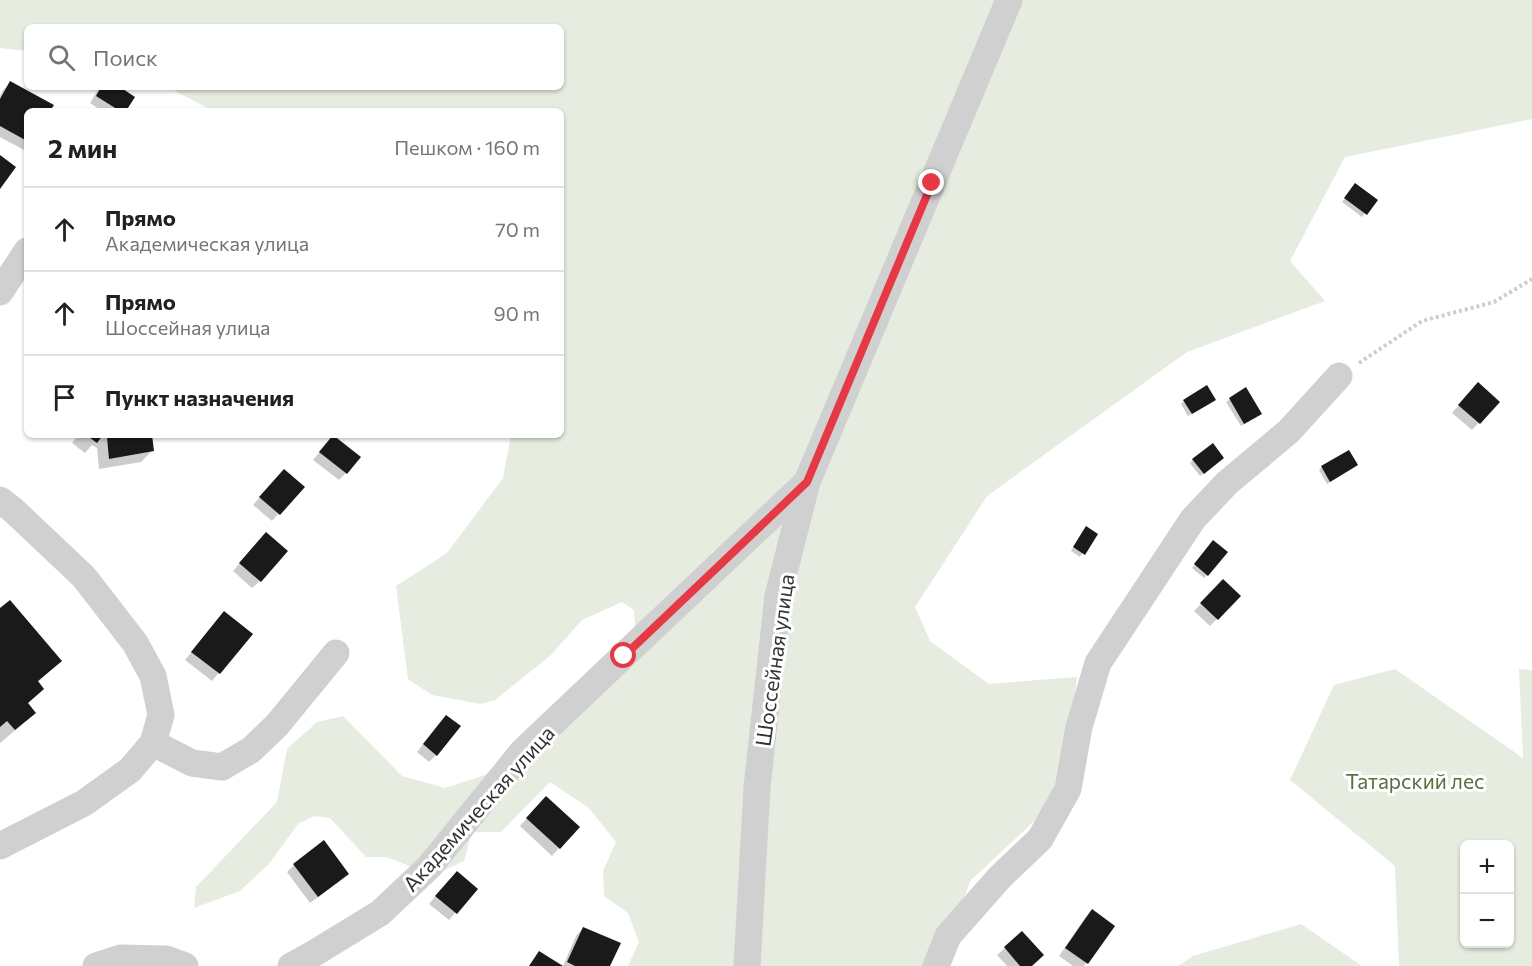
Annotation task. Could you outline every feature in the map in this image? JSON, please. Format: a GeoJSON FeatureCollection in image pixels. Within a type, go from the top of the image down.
{"type":"FeatureCollection","features":[{"type":"Feature","properties":{"kind":"street","name":"Шоссейная улица"},"geometry":{"type":"LineString","coordinates":[[747,966],[757,788],[778,597],[807,482],[1009,0]]}},
{"type":"Feature","properties":{"kind":"street"},"geometry":{"type":"LineString","coordinates":[[0,292],[24,256]]}},
{"type":"Feature","properties":{"kind":"street"},"geometry":{"type":"LineString","coordinates":[[936,966],[948,936],[999,877],[1040,839],[1068,789],[1079,727],[1098,663],[1193,519],[1227,483],[1289,431],[1339,376]]}},
{"type":"Feature","properties":{"kind":"street","name":"Академическая улица"},"geometry":{"type":"LineString","coordinates":[[291,966],[380,913],[429,867],[524,751],[807,482]]}},
{"type":"Feature","properties":{"kind":"street"},"geometry":{"type":"LineString","coordinates":[[0,500],[84,577],[135,643],[153,676],[161,715],[153,743],[130,770],[84,803],[0,846]]}},
{"type":"Feature","properties":{"kind":"street"},"geometry":{"type":"LineString","coordinates":[[153,743],[192,762],[222,767],[251,750],[277,725],[336,653]]}},
{"type":"Feature","properties":{"kind":"street"},"geometry":{"type":"LineString","coordinates":[[96,966],[120,958],[166,959],[185,966]]}},
{"type":"Feature","properties":{"kind":"path"},"geometry":{"type":"LineString","coordinates":[[1339,376],[1422,321],[1494,302],[1532,279]]}},
{"type":"Feature","properties":{"kind":"green space"},"geometry":{"type":"Polygon","coordinates":[[[0,0],[1532,0],[1532,119],[1345,157],[1290,261],[1325,301],[1187,352],[987,496],[915,607],[930,641],[989,684],[1077,677],[1068,754],[1044,812],[971,880],[936,966],[628,966],[639,942],[628,913],[604,896],[603,871],[616,842],[589,808],[550,782],[501,832],[472,832],[464,861],[433,876],[387,857],[366,857],[330,818],[314,816],[298,824],[269,864],[240,891],[194,908],[196,887],[277,802],[287,749],[317,722],[343,716],[402,776],[445,788],[488,774],[626,640],[635,625],[634,610],[622,602],[582,620],[551,655],[495,700],[481,704],[432,695],[408,679],[396,586],[447,553],[503,478],[510,438],[564,438],[564,108],[207,108],[174,90],[564,90],[564,24],[24,24],[24,51],[0,48],[0,0]]]}},
{"type":"Feature","properties":{"kind":"green space","name":"Татарский лес"},"geometry":{"type":"Polygon","coordinates":[[[1395,669],[1523,758],[1519,669],[1532,670],[1532,966],[1399,966],[1395,866],[1290,780],[1334,685],[1395,669]]]}},
{"type":"Feature","properties":{"kind":"green space"},"geometry":{"type":"Polygon","coordinates":[[[1301,924],[1362,966],[1178,966],[1193,956],[1301,924]]]}},
{"type":"Feature","properties":{"kind":"building"},"geometry":{"type":"Polygon","coordinates":[[[10,81],[54,105],[52,108],[24,108],[24,139],[0,126],[0,99],[10,81]]]}},
{"type":"Feature","properties":{"kind":"building"},"geometry":{"type":"Polygon","coordinates":[[[99,90],[124,90],[135,97],[128,108],[115,108],[96,96],[99,90]]]}},
{"type":"Feature","properties":{"kind":"building"},"geometry":{"type":"Polygon","coordinates":[[[0,155],[16,167],[0,189],[0,155]]]}},
{"type":"Feature","properties":{"kind":"building"},"geometry":{"type":"Polygon","coordinates":[[[1355,183],[1378,200],[1367,215],[1344,198],[1355,183]]]}},
{"type":"Feature","properties":{"kind":"building"},"geometry":{"type":"Polygon","coordinates":[[[1478,382],[1500,402],[1480,424],[1458,405],[1478,382]]]}},
{"type":"Feature","properties":{"kind":"building"},"geometry":{"type":"Polygon","coordinates":[[[1207,385],[1216,400],[1192,414],[1183,400],[1207,385]]]}},
{"type":"Feature","properties":{"kind":"building"},"geometry":{"type":"Polygon","coordinates":[[[1246,387],[1262,414],[1244,424],[1229,398],[1246,387]]]}},
{"type":"Feature","properties":{"kind":"building"},"geometry":{"type":"Polygon","coordinates":[[[90,438],[101,438],[97,443],[90,438]]]}},
{"type":"Feature","properties":{"kind":"building"},"geometry":{"type":"Polygon","coordinates":[[[107,438],[152,438],[154,451],[109,459],[107,438]]]}},
{"type":"Feature","properties":{"kind":"building"},"geometry":{"type":"Polygon","coordinates":[[[331,438],[337,438],[361,457],[347,474],[319,452],[331,438]]]}},
{"type":"Feature","properties":{"kind":"building"},"geometry":{"type":"Polygon","coordinates":[[[1213,443],[1224,458],[1204,474],[1192,459],[1213,443]]]}},
{"type":"Feature","properties":{"kind":"building"},"geometry":{"type":"Polygon","coordinates":[[[1349,450],[1358,465],[1330,482],[1321,466],[1349,450]]]}},
{"type":"Feature","properties":{"kind":"building"},"geometry":{"type":"Polygon","coordinates":[[[284,469],[305,487],[280,515],[259,497],[284,469]]]}},
{"type":"Feature","properties":{"kind":"building"},"geometry":{"type":"Polygon","coordinates":[[[1086,526],[1098,534],[1085,555],[1073,547],[1086,526]]]}},
{"type":"Feature","properties":{"kind":"building"},"geometry":{"type":"Polygon","coordinates":[[[266,532],[288,551],[261,582],[239,563],[266,532]]]}},
{"type":"Feature","properties":{"kind":"building"},"geometry":{"type":"Polygon","coordinates":[[[1213,540],[1228,552],[1208,576],[1194,564],[1213,540]]]}},
{"type":"Feature","properties":{"kind":"building"},"geometry":{"type":"Polygon","coordinates":[[[1223,579],[1241,596],[1218,620],[1200,603],[1223,579]]]}},
{"type":"Feature","properties":{"kind":"building"},"geometry":{"type":"Polygon","coordinates":[[[10,600],[62,661],[38,681],[44,689],[28,703],[36,713],[15,730],[7,721],[0,727],[0,608],[10,600]]]}},
{"type":"Feature","properties":{"kind":"building"},"geometry":{"type":"Polygon","coordinates":[[[224,611],[253,634],[220,674],[191,652],[224,611]]]}},
{"type":"Feature","properties":{"kind":"building"},"geometry":{"type":"Polygon","coordinates":[[[446,715],[461,726],[437,756],[423,744],[446,715]]]}},
{"type":"Feature","properties":{"kind":"building"},"geometry":{"type":"Polygon","coordinates":[[[546,796],[580,827],[560,849],[526,818],[546,796]]]}},
{"type":"Feature","properties":{"kind":"building"},"geometry":{"type":"Polygon","coordinates":[[[324,840],[349,874],[318,897],[293,864],[324,840]]]}},
{"type":"Feature","properties":{"kind":"building"},"geometry":{"type":"Polygon","coordinates":[[[457,871],[478,889],[457,914],[435,896],[457,871]]]}},
{"type":"Feature","properties":{"kind":"building"},"geometry":{"type":"Polygon","coordinates":[[[1092,909],[1115,926],[1088,964],[1065,948],[1092,909]]]}},
{"type":"Feature","properties":{"kind":"building"},"geometry":{"type":"Polygon","coordinates":[[[583,927],[621,943],[610,966],[575,966],[567,962],[583,927]]]}},
{"type":"Feature","properties":{"kind":"building"},"geometry":{"type":"Polygon","coordinates":[[[1022,931],[1044,955],[1032,966],[1020,966],[1004,947],[1022,931]]]}},
{"type":"Feature","properties":{"kind":"building"},"geometry":{"type":"Polygon","coordinates":[[[539,951],[563,966],[529,966],[539,951]]]}},
{"type":"Feature","properties":{"kind":"route"},"geometry":{"type":"LineString","coordinates":[[624,656],[807,482],[932,183]]}}]}
